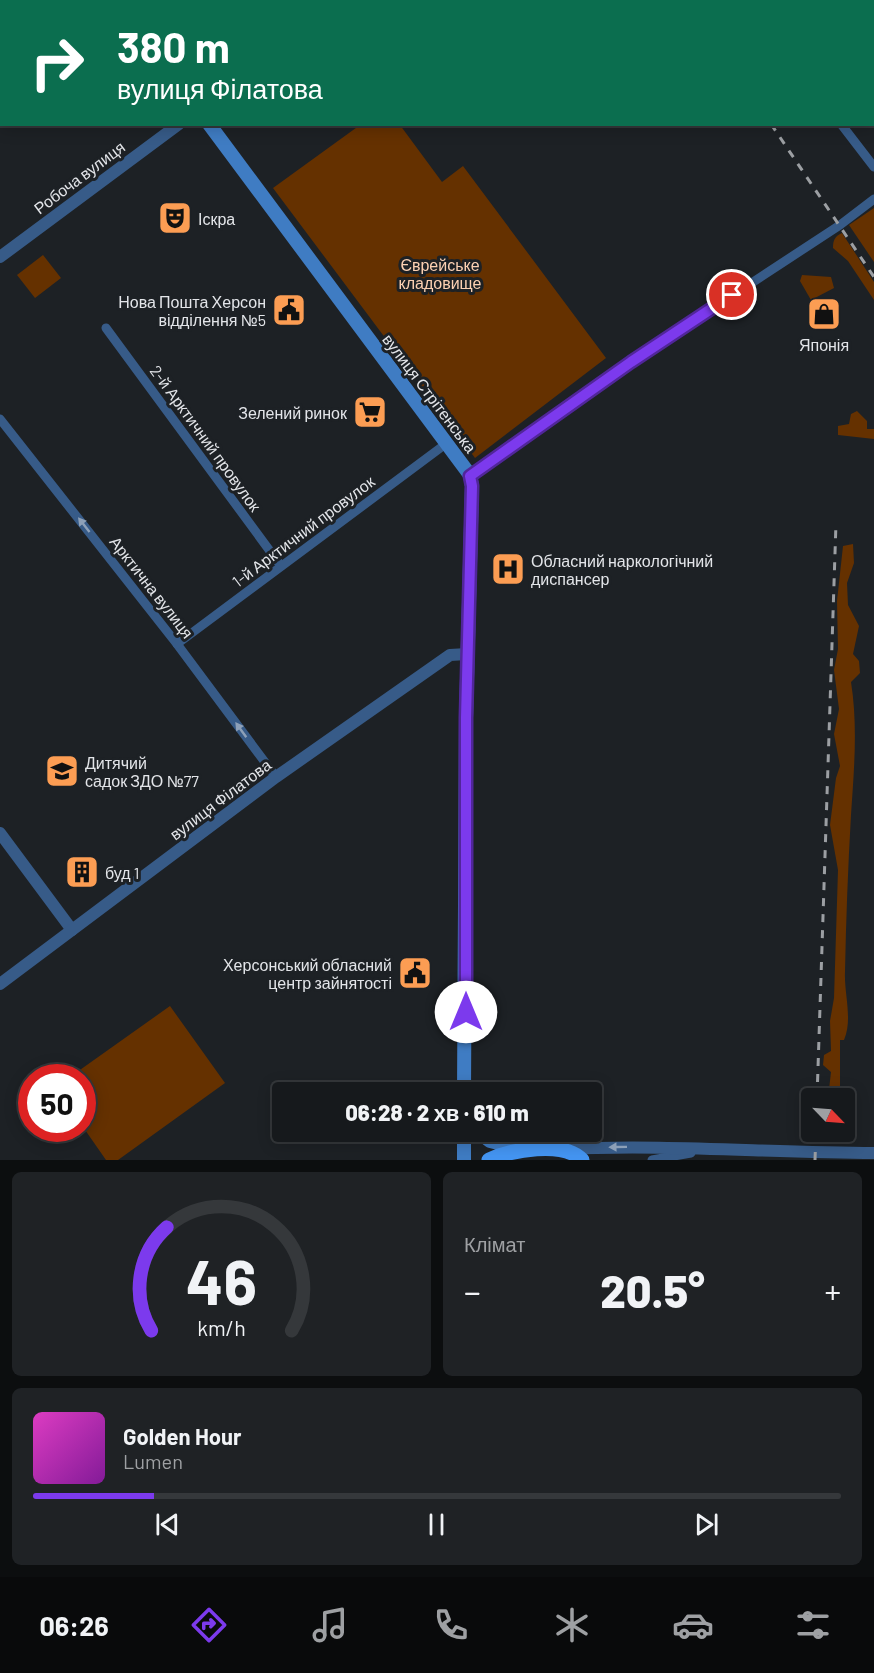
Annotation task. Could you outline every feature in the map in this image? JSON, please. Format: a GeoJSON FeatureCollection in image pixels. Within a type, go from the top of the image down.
{"type":"FeatureCollection","features":[{"type":"Feature","properties":{"kind":"main road","name":"вулиця Стрітенська"},"geometry":{"type":"LineString","coordinates":[[210,126],[470,476],[472,486],[467,654],[464,1082]]}},
{"type":"Feature","properties":{"kind":"main road"},"geometry":{"type":"LineString","coordinates":[[464,1142],[464,1160]]}},
{"type":"Feature","properties":{"kind":"main road"},"geometry":{"type":"LineString","coordinates":[[494,1142],[524,1149],[564,1151],[582,1159]]}},
{"type":"Feature","properties":{"kind":"main road"},"geometry":{"type":"LineString","coordinates":[[489,1160],[524,1149]]}},
{"type":"Feature","properties":{"kind":"street","name":"Робоча вулиця"},"geometry":{"type":"LineString","coordinates":[[0,257],[176,126]]}},
{"type":"Feature","properties":{"kind":"street"},"geometry":{"type":"LineString","coordinates":[[843,126],[874,167]]}},
{"type":"Feature","properties":{"kind":"street"},"geometry":{"type":"LineString","coordinates":[[470,476],[631,362],[840,225],[874,199]]}},
{"type":"Feature","properties":{"kind":"street","name":"2-й Арктичний провулок"},"geometry":{"type":"LineString","coordinates":[[106,328],[281,566]]}},
{"type":"Feature","properties":{"kind":"street","name":"Арктична вулиця"},"geometry":{"type":"LineString","coordinates":[[0,419],[177,644],[276,777]]}},
{"type":"Feature","properties":{"kind":"street","name":"1-й Арктичний провулок"},"geometry":{"type":"LineString","coordinates":[[177,644],[447,443]]}},
{"type":"Feature","properties":{"kind":"street","name":"вулиця Філатова"},"geometry":{"type":"LineString","coordinates":[[0,984],[276,777],[450,655],[467,654]]}},
{"type":"Feature","properties":{"kind":"street"},"geometry":{"type":"LineString","coordinates":[[0,833],[72,930]]}},
{"type":"Feature","properties":{"kind":"street"},"geometry":{"type":"LineString","coordinates":[[551,1149],[656,1157],[702,1150],[851,1157],[874,1153]]}},
{"type":"Feature","properties":{"kind":"green space","name":"Єврейське кладовище"},"geometry":{"type":"Polygon","coordinates":[[[359,126],[401,126],[442,182],[463,166],[606,358],[475,458],[273,188],[359,126]]]}},
{"type":"Feature","properties":{"kind":"green space"},"geometry":{"type":"Polygon","coordinates":[[[874,208],[874,262],[849,225],[874,208]]]}},
{"type":"Feature","properties":{"kind":"green space"},"geometry":{"type":"Polygon","coordinates":[[[842,233],[874,282],[874,300],[848,261],[833,248],[835,239],[842,233]]]}},
{"type":"Feature","properties":{"kind":"green space"},"geometry":{"type":"Polygon","coordinates":[[[43,255],[61,278],[35,298],[17,275],[43,255]]]}},
{"type":"Feature","properties":{"kind":"green space"},"geometry":{"type":"Polygon","coordinates":[[[802,275],[831,277],[834,288],[811,300],[800,281],[802,275]]]}},
{"type":"Feature","properties":{"kind":"green space"},"geometry":{"type":"Polygon","coordinates":[[[857,411],[867,421],[867,429],[874,429],[874,439],[838,435],[838,426],[849,424],[851,414],[857,411]]]}},
{"type":"Feature","properties":{"kind":"green space"},"geometry":{"type":"Polygon","coordinates":[[[853,544],[854,563],[847,583],[848,605],[859,626],[853,654],[859,661],[860,673],[851,682],[855,748],[845,952],[848,1024],[844,1040],[840,1040],[840,1088],[829,1088],[831,1072],[823,1065],[824,1055],[831,1051],[830,1021],[834,998],[838,870],[830,825],[836,778],[840,766],[834,734],[839,709],[834,670],[838,649],[837,601],[843,546],[853,544]]]}},
{"type":"Feature","properties":{"kind":"green space"},"geometry":{"type":"Polygon","coordinates":[[[170,1006],[225,1083],[118,1160],[106,1160],[93,1142],[96,1142],[96,1064],[88,1064],[170,1006]]]}},
{"type":"Feature","properties":{"kind":"railway"},"geometry":{"type":"LineString","coordinates":[[772,126],[874,277]]}},
{"type":"Feature","properties":{"kind":"railway"},"geometry":{"type":"LineString","coordinates":[[817,1088],[836,523]]}},
{"type":"Feature","properties":{"kind":"railway"},"geometry":{"type":"LineString","coordinates":[[815,1160],[816,1142]]}},
{"type":"Feature","properties":{"kind":"place","name":"Іскра"},"geometry":{"type":"Point","coordinates":[175,218]}},
{"type":"Feature","properties":{"kind":"place","name":"Нова Пошта Херсон відділення №5"},"geometry":{"type":"Point","coordinates":[289,310]}},
{"type":"Feature","properties":{"kind":"place","name":"Японія"},"geometry":{"type":"Point","coordinates":[824,314]}},
{"type":"Feature","properties":{"kind":"place","name":"Зелений ринок"},"geometry":{"type":"Point","coordinates":[370,412]}},
{"type":"Feature","properties":{"kind":"place","name":"Обласний наркологічний диспансер"},"geometry":{"type":"Point","coordinates":[508,569]}},
{"type":"Feature","properties":{"kind":"place","name":"Дитячий садок ЗДО №77"},"geometry":{"type":"Point","coordinates":[62,771]}},
{"type":"Feature","properties":{"kind":"place","name":"буд 1"},"geometry":{"type":"Point","coordinates":[82,872]}},
{"type":"Feature","properties":{"kind":"place","name":"Херсонський обласний центр зайнятості"},"geometry":{"type":"Point","coordinates":[415,973]}},
{"type":"Feature","properties":{"kind":"route"},"geometry":{"type":"LineString","coordinates":[[466,1012],[466,718],[472,486],[470,476],[631,362],[732,295]]}}]}
